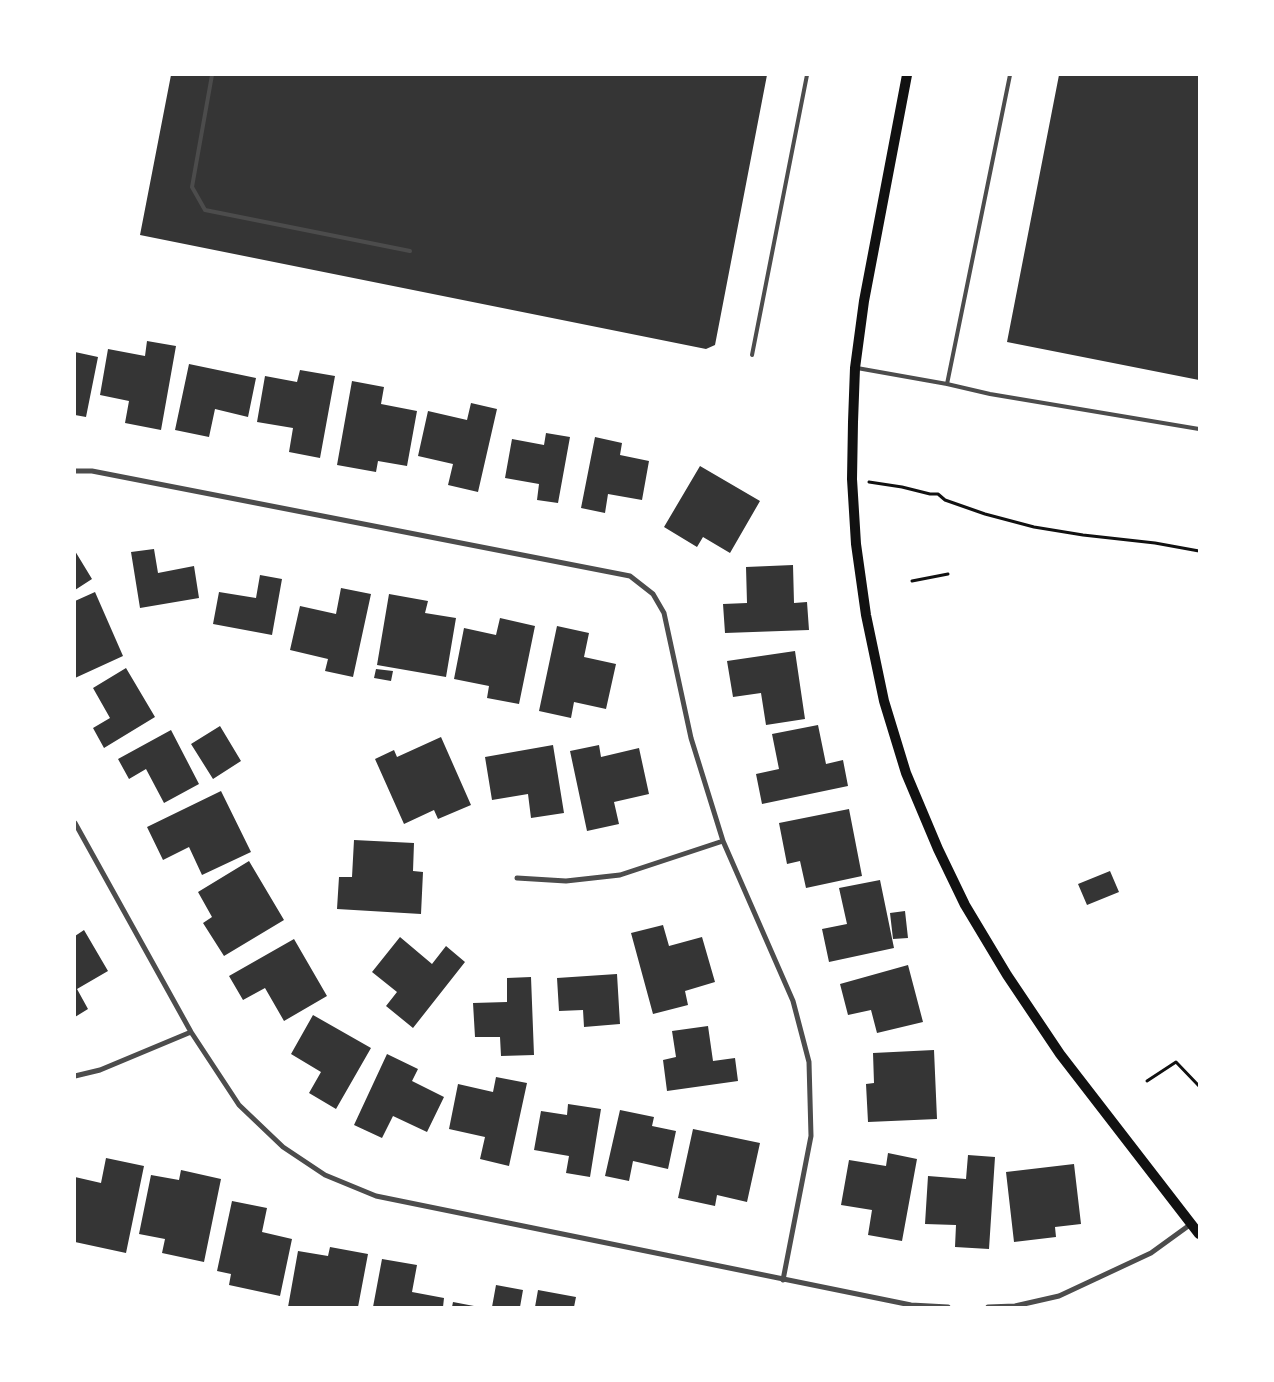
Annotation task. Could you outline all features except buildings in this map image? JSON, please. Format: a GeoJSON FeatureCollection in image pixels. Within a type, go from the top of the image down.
{"type":"FeatureCollection","features":[{"type":"Feature","properties":{"kind":"main road"},"geometry":{"type":"LineString","coordinates":[[907,75],[864,301],[855,368],[853,422],[852,479],[856,544],[866,615],[884,701],[906,773],[964,905],[1007,975],[1060,1054],[1199,1234]]}},
{"type":"Feature","properties":{"kind":"street"},"geometry":{"type":"LineString","coordinates":[[75,471],[92,471],[630,576],[653,594],[664,613],[691,738],[723,841],[792,1001],[809,1062],[811,1136],[783,1280]]}},
{"type":"Feature","properties":{"kind":"street"},"geometry":{"type":"LineString","coordinates":[[75,823],[191,1032],[240,1105],[283,1148],[325,1175],[376,1196],[911,1305],[948,1307]]}},
{"type":"Feature","properties":{"kind":"street"},"geometry":{"type":"LineString","coordinates":[[517,878],[566,881],[620,875],[723,841]]}},
{"type":"Feature","properties":{"kind":"street"},"geometry":{"type":"LineString","coordinates":[[75,1076],[100,1070],[191,1032]]}},
{"type":"Feature","properties":{"kind":"street"},"geometry":{"type":"LineString","coordinates":[[988,1307],[1015,1306],[1059,1296],[1151,1253],[1192,1224]]}},
{"type":"Feature","properties":{"kind":"lane"},"geometry":{"type":"LineString","coordinates":[[212,75],[192,187],[205,210],[410,250]]}},
{"type":"Feature","properties":{"kind":"lane"},"geometry":{"type":"LineString","coordinates":[[752,355],[806,75]]}},
{"type":"Feature","properties":{"kind":"lane"},"geometry":{"type":"LineString","coordinates":[[947,384],[1010,75]]}},
{"type":"Feature","properties":{"kind":"lane"},"geometry":{"type":"LineString","coordinates":[[855,368],[947,384],[990,394],[1199,429]]}},
{"type":"Feature","properties":{"kind":"path"},"geometry":{"type":"LineString","coordinates":[[852,479],[938,494],[945,500],[984,514],[1034,527],[1083,535],[1155,543],[1199,551]]}},
{"type":"Feature","properties":{"kind":"path"},"geometry":{"type":"LineString","coordinates":[[912,582],[948,574]]}},
{"type":"Feature","properties":{"kind":"path"},"geometry":{"type":"LineString","coordinates":[[1146,1081],[1176,1062],[1199,1086]]}}]}
